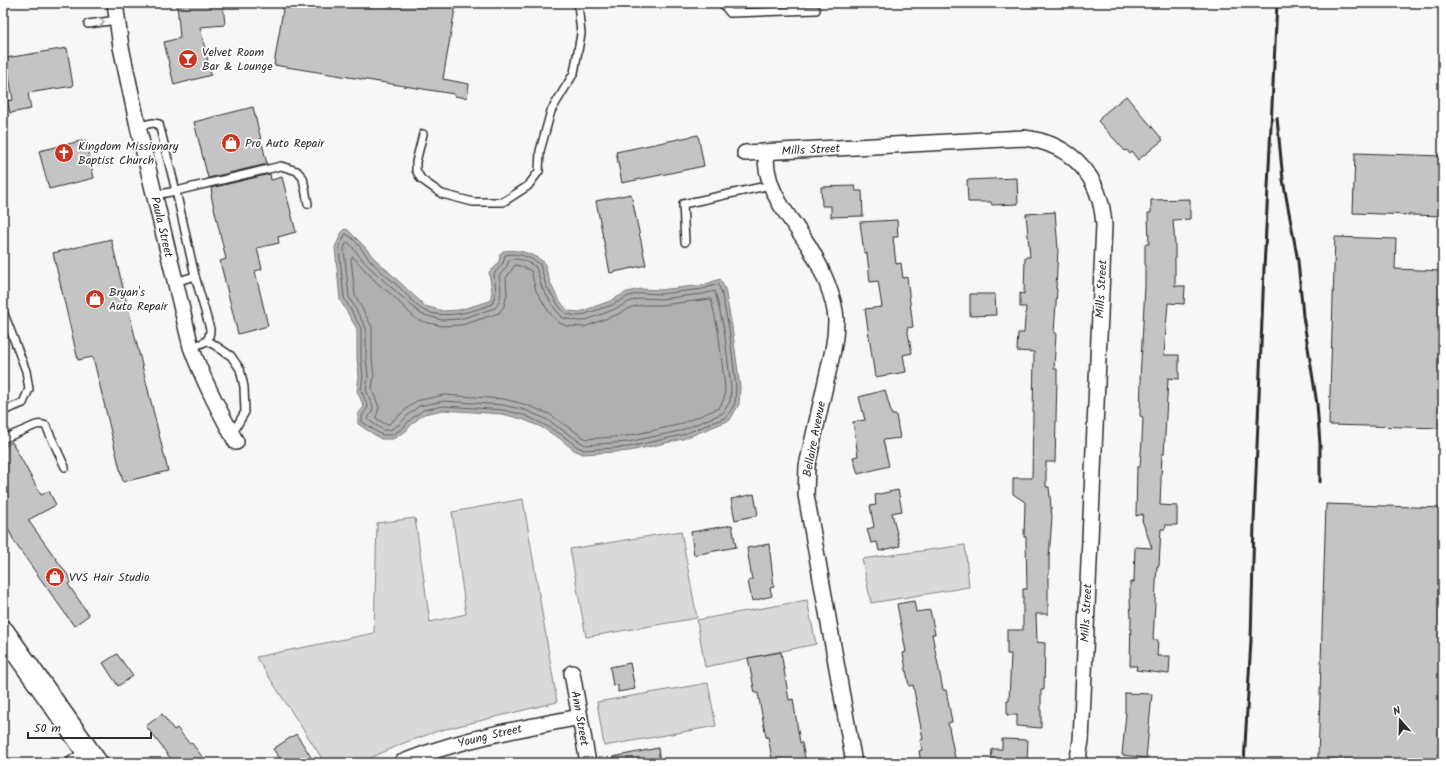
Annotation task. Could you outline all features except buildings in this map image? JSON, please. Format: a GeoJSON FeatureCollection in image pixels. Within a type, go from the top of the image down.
{"type":"FeatureCollection","features":[{"type":"Feature","properties":{"kind":"main road"},"geometry":{"type":"LineString","coordinates":[[4,635],[86,760]]}},
{"type":"Feature","properties":{"kind":"street","name":"Paula Street"},"geometry":{"type":"LineString","coordinates":[[115,3],[121,47],[138,126],[191,347],[199,370],[214,402],[234,438]]}},
{"type":"Feature","properties":{"kind":"street","name":"Mills Street"},"geometry":{"type":"LineString","coordinates":[[745,154],[1008,138],[1040,140],[1056,146],[1077,162],[1091,178],[1098,192],[1103,209],[1104,225],[1081,741],[1077,763]]}},
{"type":"Feature","properties":{"kind":"street","name":"Bellaire Avenue"},"geometry":{"type":"LineString","coordinates":[[766,152],[767,172],[778,201],[810,248],[824,278],[835,308],[836,334],[807,466],[806,495],[854,763]]}},
{"type":"Feature","properties":{"kind":"street","name":"Ann Street"},"geometry":{"type":"LineString","coordinates":[[572,673],[588,763]]}},
{"type":"Feature","properties":{"kind":"street","name":"Young Street"},"geometry":{"type":"LineString","coordinates":[[401,763],[437,750],[480,738],[580,717]]}},
{"type":"Feature","properties":{"kind":"lane"},"geometry":{"type":"LineString","coordinates":[[423,134],[416,162],[416,170],[422,180],[442,194],[473,202],[503,202],[528,186],[539,171],[540,151],[551,111],[574,73],[581,34],[578,3]]}},
{"type":"Feature","properties":{"kind":"lane"},"geometry":{"type":"LineString","coordinates":[[722,3],[730,13],[816,10]]}},
{"type":"Feature","properties":{"kind":"lane"},"geometry":{"type":"LineString","coordinates":[[88,24],[117,20]]}},
{"type":"Feature","properties":{"kind":"lane"},"geometry":{"type":"LineString","coordinates":[[138,126],[153,123],[159,124],[195,276],[210,329],[210,336],[206,342],[191,347]]}},
{"type":"Feature","properties":{"kind":"lane"},"geometry":{"type":"LineString","coordinates":[[155,195],[281,166],[297,171],[303,178],[308,204]]}},
{"type":"Feature","properties":{"kind":"lane"},"geometry":{"type":"LineString","coordinates":[[685,242],[683,204],[771,185]]}},
{"type":"Feature","properties":{"kind":"lane"},"geometry":{"type":"LineString","coordinates":[[175,282],[195,276]]}},
{"type":"Feature","properties":{"kind":"lane"},"geometry":{"type":"LineString","coordinates":[[3,311],[26,371],[29,389],[23,403],[3,411]]}},
{"type":"Feature","properties":{"kind":"lane"},"geometry":{"type":"LineString","coordinates":[[207,340],[231,356],[240,369],[244,387],[245,412],[234,438]]}},
{"type":"Feature","properties":{"kind":"lane"},"geometry":{"type":"LineString","coordinates":[[3,439],[36,425],[44,425],[46,426],[65,467]]}},
{"type":"Feature","properties":{"kind":"shaded area"},"geometry":{"type":"Polygon","coordinates":[[[523,499],[557,702],[438,731],[404,743],[359,763],[325,763],[256,657],[374,633],[377,523],[415,518],[430,622],[466,614],[452,512],[523,499]]]}},
{"type":"Feature","properties":{"kind":"shaded area"},"geometry":{"type":"Polygon","coordinates":[[[681,531],[697,618],[586,637],[570,549],[681,531]]]}},
{"type":"Feature","properties":{"kind":"shaded area"},"geometry":{"type":"Polygon","coordinates":[[[965,545],[969,587],[871,603],[862,559],[965,545]]]}},
{"type":"Feature","properties":{"kind":"shaded area"},"geometry":{"type":"Polygon","coordinates":[[[807,600],[816,644],[705,667],[697,620],[807,600]]]}},
{"type":"Feature","properties":{"kind":"shaded area"},"geometry":{"type":"Polygon","coordinates":[[[708,683],[716,726],[604,746],[597,702],[708,683]]]}},
{"type":"Feature","properties":{"kind":"water"},"geometry":{"type":"Polygon","coordinates":[[[347,229],[373,257],[425,306],[443,311],[459,310],[490,301],[492,292],[489,272],[497,264],[500,254],[503,251],[525,252],[544,262],[553,288],[568,311],[580,312],[610,301],[627,292],[641,289],[660,290],[703,285],[720,279],[725,289],[732,327],[740,387],[739,404],[730,420],[683,439],[630,451],[583,454],[574,450],[559,438],[541,427],[522,419],[502,414],[443,410],[424,414],[406,431],[393,439],[381,439],[358,424],[358,414],[364,407],[357,391],[359,376],[357,359],[357,329],[340,300],[335,247],[343,230],[347,229]]]}},
{"type":"Feature","properties":{"kind":"railway"},"geometry":{"type":"LineString","coordinates":[[1244,763],[1251,640],[1264,269],[1277,3]]}},
{"type":"Feature","properties":{"kind":"railway"},"geometry":{"type":"LineString","coordinates":[[1277,118],[1283,180],[1298,261],[1303,316],[1317,404],[1320,444],[1320,482]]}},
{"type":"Feature","properties":{"kind":"place","name":"Velvet Room Bar & Lounge"},"geometry":{"type":"Point","coordinates":[188,59]}},
{"type":"Feature","properties":{"kind":"place","name":"Pro Auto Repair"},"geometry":{"type":"Point","coordinates":[231,143]}},
{"type":"Feature","properties":{"kind":"place","name":"Kingdom Missionary Baptist Church"},"geometry":{"type":"Point","coordinates":[64,153]}},
{"type":"Feature","properties":{"kind":"place","name":"Bryan's Auto Repair"},"geometry":{"type":"Point","coordinates":[95,299]}},
{"type":"Feature","properties":{"kind":"place","name":"VVS Hair Studio"},"geometry":{"type":"Point","coordinates":[55,577]}}]}
